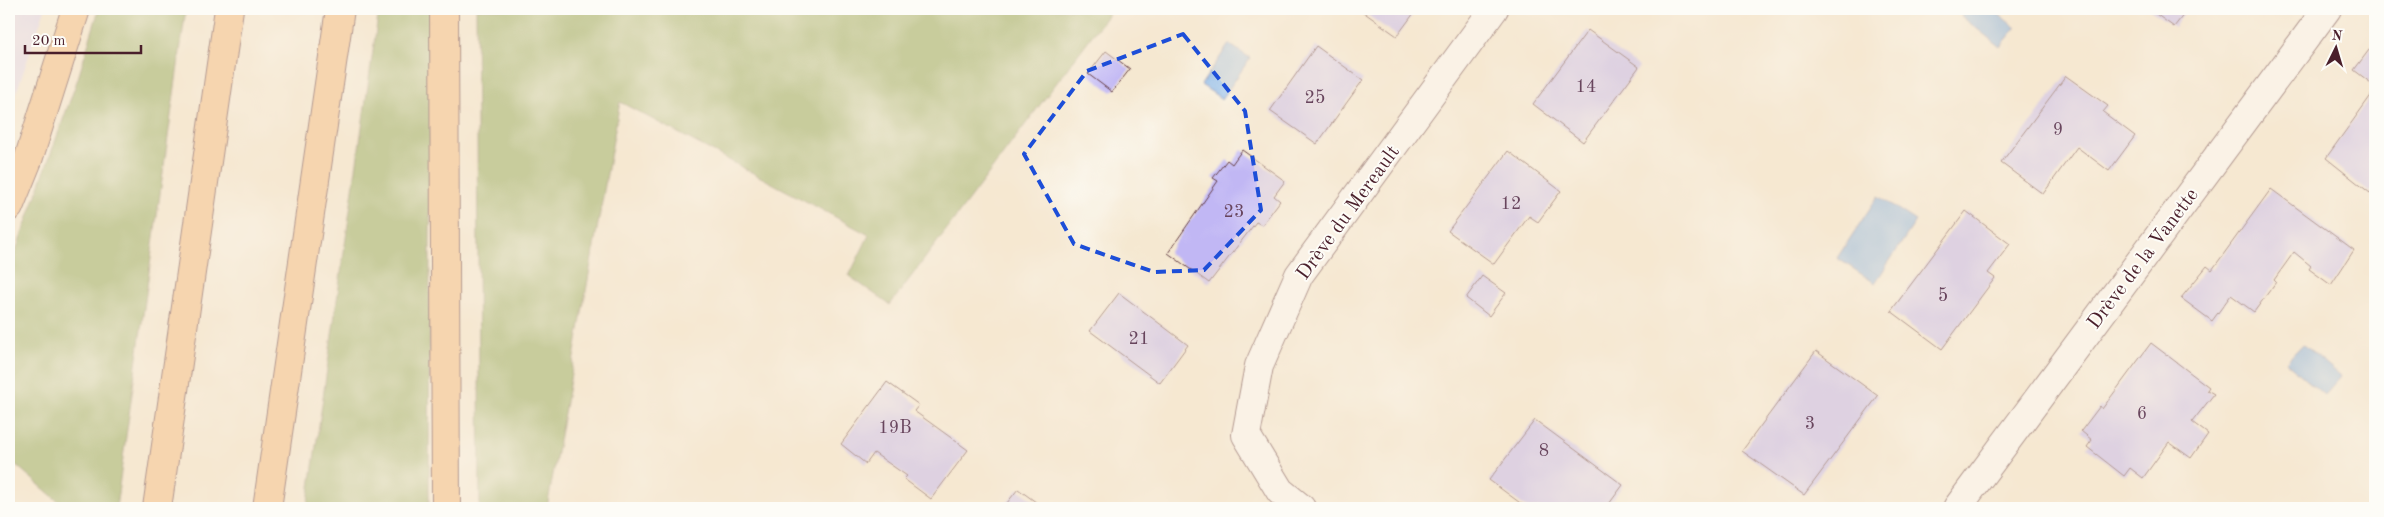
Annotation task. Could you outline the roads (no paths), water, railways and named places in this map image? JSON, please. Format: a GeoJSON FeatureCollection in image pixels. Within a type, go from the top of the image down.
{"type":"FeatureCollection","features":[{"type":"Feature","properties":{"kind":"highway"},"geometry":{"type":"LineString","coordinates":[[9,207],[28,160],[76,9]]}},
{"type":"Feature","properties":{"kind":"highway"},"geometry":{"type":"LineString","coordinates":[[157,508],[229,9]]}},
{"type":"Feature","properties":{"kind":"highway"},"geometry":{"type":"LineString","coordinates":[[267,508],[340,9]]}},
{"type":"Feature","properties":{"kind":"highway"},"geometry":{"type":"LineString","coordinates":[[444,9],[446,508]]}},
{"type":"Feature","properties":{"kind":"street","name":"Drève du Mereault"},"geometry":{"type":"LineString","coordinates":[[1301,508],[1280,491],[1246,435],[1259,366],[1299,275],[1494,9]]}},
{"type":"Feature","properties":{"kind":"street","name":"Drève de la Vanette"},"geometry":{"type":"LineString","coordinates":[[1957,508],[2327,9]]}},
{"type":"Feature","properties":{"kind":"water"},"geometry":{"type":"Polygon","coordinates":[[[1967,9],[1992,9],[2016,28],[2000,47],[1961,16],[1967,9]]]}},
{"type":"Feature","properties":{"kind":"water"},"geometry":{"type":"Polygon","coordinates":[[[1229,44],[1250,58],[1222,99],[1201,85],[1229,44]]]}},
{"type":"Feature","properties":{"kind":"water"},"geometry":{"type":"Polygon","coordinates":[[[1878,196],[1916,221],[1875,283],[1837,258],[1878,196]]]}},
{"type":"Feature","properties":{"kind":"water"},"geometry":{"type":"Polygon","coordinates":[[[2303,344],[2341,376],[2324,395],[2286,362],[2303,344]]]}}]}
